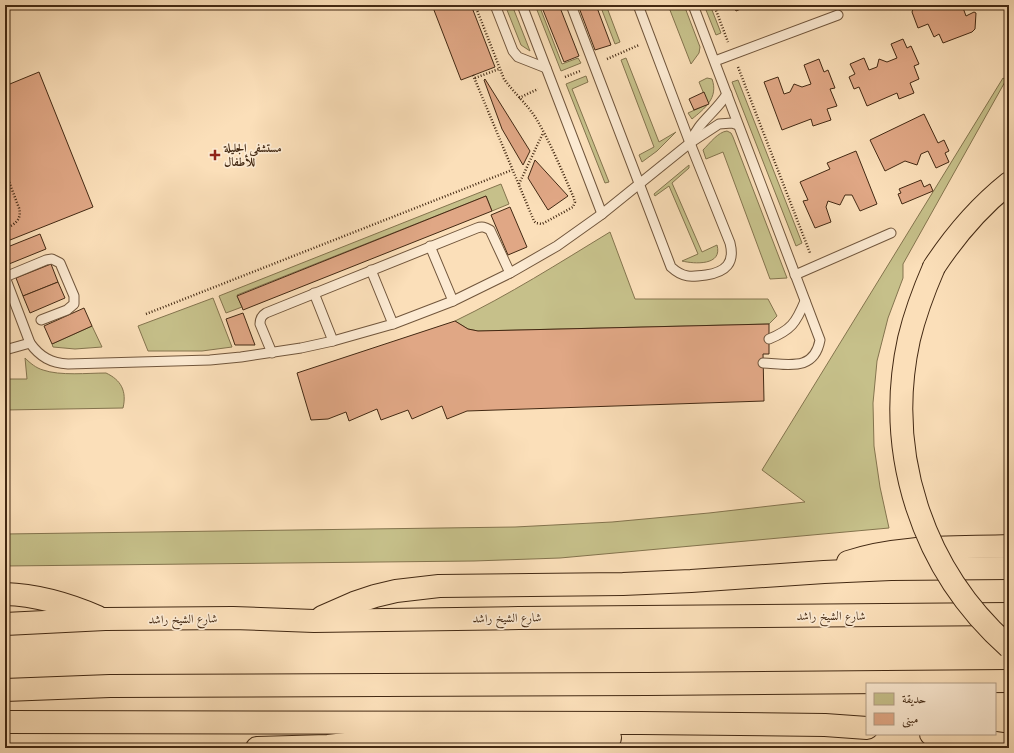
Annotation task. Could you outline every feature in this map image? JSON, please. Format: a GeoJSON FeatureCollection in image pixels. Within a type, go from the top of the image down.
{"type":"FeatureCollection","features":[{"type":"Feature","properties":{"kind":"highway"},"geometry":{"type":"LineString","coordinates":[[1009,183],[978,210],[934,267],[916,314],[905,364],[901,414],[906,464],[912,492],[920,518],[931,544],[944,569],[959,592],[995,635],[1009,647]]}},
{"type":"Feature","properties":{"kind":"highway"},"geometry":{"type":"LineString","coordinates":[[824,572],[844,563],[886,552],[1009,546]]}},
{"type":"Feature","properties":{"kind":"highway"},"geometry":{"type":"LineString","coordinates":[[314,621],[354,603],[375,596],[396,591],[432,586],[622,584],[891,569],[1009,568]]}},
{"type":"Feature","properties":{"kind":"highway"},"geometry":{"type":"LineString","coordinates":[[5,594],[43,598],[75,606],[105,619]]}},
{"type":"Feature","properties":{"kind":"highway","name":"شارع الشيخ راشد"},"geometry":{"type":"LineString","coordinates":[[5,624],[105,619],[233,618],[314,621],[1009,614]]}},
{"type":"Feature","properties":{"kind":"highway"},"geometry":{"type":"LineString","coordinates":[[5,690],[110,686],[1009,681]]}},
{"type":"Feature","properties":{"kind":"highway"},"geometry":{"type":"LineString","coordinates":[[5,722],[642,723],[825,725],[866,728]]}},
{"type":"Feature","properties":{"kind":"highway"},"geometry":{"type":"LineString","coordinates":[[257,748],[334,747],[362,742],[411,739],[516,740],[642,737],[713,732],[779,724]]}},
{"type":"Feature","properties":{"kind":"highway"},"geometry":{"type":"LineString","coordinates":[[938,735],[1009,745]]}},
{"type":"Feature","properties":{"kind":"lane"},"geometry":{"type":"LineString","coordinates":[[496,5],[513,52],[518,57],[546,68]]}},
{"type":"Feature","properties":{"kind":"lane"},"geometry":{"type":"LineString","coordinates":[[522,5],[602,214]]}},
{"type":"Feature","properties":{"kind":"lane"},"geometry":{"type":"LineString","coordinates":[[571,5],[671,267],[678,273],[685,276],[714,274],[724,270],[730,262],[732,253],[730,243],[690,143],[638,5]]}},
{"type":"Feature","properties":{"kind":"lane"},"geometry":{"type":"LineString","coordinates":[[693,5],[820,340],[818,350],[812,358],[803,364],[763,363]]}},
{"type":"Feature","properties":{"kind":"lane"},"geometry":{"type":"LineString","coordinates":[[715,62],[838,15]]}},
{"type":"Feature","properties":{"kind":"lane"},"geometry":{"type":"LineString","coordinates":[[690,143],[697,128],[715,110],[727,94]]}},
{"type":"Feature","properties":{"kind":"lane"},"geometry":{"type":"LineString","coordinates":[[40,320],[71,308],[74,304],[74,296],[60,263],[52,259],[46,260],[6,280],[30,343],[44,358],[56,363],[68,364],[210,360],[272,353],[333,341],[393,324],[453,301],[510,273],[556,246],[602,214],[690,143],[719,124],[738,124]]}},
{"type":"Feature","properties":{"kind":"lane"},"geometry":{"type":"LineString","coordinates":[[272,353],[260,324],[262,316],[266,313],[482,226],[486,227],[493,234],[510,273]]}},
{"type":"Feature","properties":{"kind":"lane"},"geometry":{"type":"LineString","coordinates":[[795,275],[891,233]]}},
{"type":"Feature","properties":{"kind":"lane"},"geometry":{"type":"LineString","coordinates":[[430,246],[453,301]]}},
{"type":"Feature","properties":{"kind":"lane"},"geometry":{"type":"LineString","coordinates":[[371,270],[393,324]]}},
{"type":"Feature","properties":{"kind":"lane"},"geometry":{"type":"LineString","coordinates":[[314,293],[333,341]]}},
{"type":"Feature","properties":{"kind":"lane"},"geometry":{"type":"LineString","coordinates":[[769,339],[789,329],[796,322],[805,301]]}},
{"type":"Feature","properties":{"kind":"lane"},"geometry":{"type":"LineString","coordinates":[[5,350],[30,343]]}},
{"type":"Feature","properties":{"kind":"path"},"geometry":{"type":"LineString","coordinates":[[475,5],[499,69],[511,89],[528,108],[543,132],[574,196],[572,207],[542,224],[534,221],[474,77],[499,69]]}},
{"type":"Feature","properties":{"kind":"path"},"geometry":{"type":"LineString","coordinates":[[714,5],[815,266]]}},
{"type":"Feature","properties":{"kind":"path"},"geometry":{"type":"LineString","coordinates":[[518,185],[543,132]]}},
{"type":"Feature","properties":{"kind":"path"},"geometry":{"type":"LineString","coordinates":[[146,314],[512,170]]}},
{"type":"Feature","properties":{"kind":"path"},"geometry":{"type":"LineString","coordinates":[[5,171],[20,214],[19,220],[5,230]]}},
{"type":"Feature","properties":{"kind":"green space"},"geometry":{"type":"Polygon","coordinates":[[[505,5],[512,5],[530,51],[521,45],[505,5]]]}},
{"type":"Feature","properties":{"kind":"green space"},"geometry":{"type":"Polygon","coordinates":[[[535,5],[539,5],[562,64],[578,58],[581,63],[561,71],[535,5]]]}},
{"type":"Feature","properties":{"kind":"green space"},"geometry":{"type":"Polygon","coordinates":[[[600,5],[606,5],[620,42],[615,44],[600,5]]]}},
{"type":"Feature","properties":{"kind":"green space"},"geometry":{"type":"Polygon","coordinates":[[[668,5],[684,5],[700,47],[699,53],[691,64],[668,5]]]}},
{"type":"Feature","properties":{"kind":"green space"},"geometry":{"type":"Polygon","coordinates":[[[704,5],[710,5],[721,33],[716,35],[704,5]]]}},
{"type":"Feature","properties":{"kind":"green space"},"geometry":{"type":"Polygon","coordinates":[[[626,58],[659,142],[676,132],[657,151],[642,162],[639,155],[654,147],[621,60],[626,58]]]}},
{"type":"Feature","properties":{"kind":"green space"},"geometry":{"type":"Polygon","coordinates":[[[586,76],[588,82],[572,89],[609,182],[605,183],[566,84],[586,76]]]}},
{"type":"Feature","properties":{"kind":"green space"},"geometry":{"type":"Polygon","coordinates":[[[707,78],[712,79],[714,86],[714,92],[708,104],[699,82],[707,78]]]}},
{"type":"Feature","properties":{"kind":"green space"},"geometry":{"type":"Polygon","coordinates":[[[1003,78],[1006,80],[903,264],[903,278],[888,318],[877,361],[873,403],[874,446],[880,487],[889,528],[560,558],[474,561],[5,566],[5,534],[515,527],[612,522],[805,502],[762,470],[1003,78]]]}},
{"type":"Feature","properties":{"kind":"green space"},"geometry":{"type":"Polygon","coordinates":[[[738,80],[802,243],[796,246],[732,82],[738,80]]]}},
{"type":"Feature","properties":{"kind":"green space"},"geometry":{"type":"Polygon","coordinates":[[[708,104],[692,119],[688,113],[708,104]]]}},
{"type":"Feature","properties":{"kind":"green space"},"geometry":{"type":"Polygon","coordinates":[[[727,131],[731,133],[733,137],[787,278],[770,279],[723,152],[706,159],[703,150],[717,136],[727,131]]]}},
{"type":"Feature","properties":{"kind":"green space"},"geometry":{"type":"Polygon","coordinates":[[[689,165],[689,168],[672,183],[702,252],[717,245],[718,252],[716,257],[712,260],[700,263],[682,261],[698,254],[669,186],[655,196],[654,194],[689,165]]]}},
{"type":"Feature","properties":{"kind":"green space"},"geometry":{"type":"Polygon","coordinates":[[[501,184],[509,204],[492,211],[486,196],[237,295],[242,307],[226,313],[219,296],[501,184]]]}},
{"type":"Feature","properties":{"kind":"green space"},"geometry":{"type":"Polygon","coordinates":[[[610,232],[635,299],[768,299],[777,316],[769,324],[478,331],[468,329],[455,321],[514,290],[610,232]]]}},
{"type":"Feature","properties":{"kind":"green space"},"geometry":{"type":"Polygon","coordinates":[[[213,298],[232,347],[202,351],[148,351],[138,326],[213,298]]]}},
{"type":"Feature","properties":{"kind":"green space"},"geometry":{"type":"Polygon","coordinates":[[[92,326],[102,347],[75,349],[53,347],[52,344],[92,326]]]}},
{"type":"Feature","properties":{"kind":"green space"},"geometry":{"type":"Polygon","coordinates":[[[25,358],[38,368],[50,372],[66,374],[106,373],[116,379],[122,387],[124,396],[123,408],[5,410],[5,379],[27,379],[25,358]]]}},
{"type":"Feature","properties":{"kind":"building"},"geometry":{"type":"Polygon","coordinates":[[[432,5],[471,5],[495,67],[461,80],[432,5]]]}},
{"type":"Feature","properties":{"kind":"building"},"geometry":{"type":"Polygon","coordinates":[[[541,5],[559,5],[579,56],[564,62],[541,5]]]}},
{"type":"Feature","properties":{"kind":"building"},"geometry":{"type":"Polygon","coordinates":[[[578,5],[596,5],[611,45],[595,50],[578,5]]]}},
{"type":"Feature","properties":{"kind":"building"},"geometry":{"type":"Polygon","coordinates":[[[733,5],[750,5],[736,11],[733,5]]]}},
{"type":"Feature","properties":{"kind":"building"},"geometry":{"type":"Polygon","coordinates":[[[912,5],[962,5],[966,16],[974,12],[976,13],[975,29],[972,32],[943,43],[939,34],[934,37],[928,24],[918,28],[912,12],[914,6],[912,5]]]}},
{"type":"Feature","properties":{"kind":"building"},"geometry":{"type":"Polygon","coordinates":[[[903,39],[907,48],[911,46],[919,64],[914,66],[919,79],[910,83],[914,93],[899,99],[897,93],[867,106],[859,87],[854,89],[849,77],[855,74],[850,64],[864,58],[869,70],[877,67],[879,59],[887,62],[897,58],[891,44],[903,39]]]}},
{"type":"Feature","properties":{"kind":"building"},"geometry":{"type":"Polygon","coordinates":[[[819,59],[824,72],[828,70],[835,88],[830,89],[837,106],[827,109],[831,120],[813,126],[811,119],[782,130],[764,82],[778,77],[784,94],[790,92],[794,84],[802,87],[811,84],[804,65],[819,59]]]}},
{"type":"Feature","properties":{"kind":"building"},"geometry":{"type":"Polygon","coordinates":[[[39,72],[93,207],[5,242],[5,86],[39,72]]]}},
{"type":"Feature","properties":{"kind":"building"},"geometry":{"type":"Polygon","coordinates":[[[485,79],[530,151],[523,165],[502,129],[484,80],[485,79]]]}},
{"type":"Feature","properties":{"kind":"building"},"geometry":{"type":"Polygon","coordinates":[[[704,92],[709,104],[694,110],[689,99],[704,92]]]}},
{"type":"Feature","properties":{"kind":"building"},"geometry":{"type":"Polygon","coordinates":[[[924,114],[938,143],[944,140],[949,151],[945,153],[949,162],[936,168],[928,151],[921,154],[917,165],[905,161],[885,171],[870,140],[924,114]]]}},
{"type":"Feature","properties":{"kind":"building"},"geometry":{"type":"Polygon","coordinates":[[[856,151],[877,204],[860,211],[852,195],[845,195],[840,205],[828,201],[826,207],[831,222],[815,228],[803,201],[808,200],[800,182],[830,169],[827,163],[856,151]]]}},
{"type":"Feature","properties":{"kind":"building"},"geometry":{"type":"Polygon","coordinates":[[[535,160],[568,196],[548,210],[528,178],[535,160]]]}},
{"type":"Feature","properties":{"kind":"building"},"geometry":{"type":"Polygon","coordinates":[[[921,180],[924,187],[930,184],[933,191],[902,204],[898,194],[901,193],[899,189],[921,180]]]}},
{"type":"Feature","properties":{"kind":"building"},"geometry":{"type":"Polygon","coordinates":[[[486,196],[492,211],[243,310],[237,296],[486,196]]]}},
{"type":"Feature","properties":{"kind":"building"},"geometry":{"type":"Polygon","coordinates":[[[510,207],[527,247],[508,255],[491,215],[510,207]]]}},
{"type":"Feature","properties":{"kind":"building"},"geometry":{"type":"Polygon","coordinates":[[[40,234],[46,249],[9,264],[5,254],[5,248],[40,234]]]}},
{"type":"Feature","properties":{"kind":"building"},"geometry":{"type":"Polygon","coordinates":[[[51,264],[58,282],[23,296],[16,278],[51,264]]]}},
{"type":"Feature","properties":{"kind":"building"},"geometry":{"type":"Polygon","coordinates":[[[58,282],[65,298],[30,313],[23,296],[58,282]]]}},
{"type":"Feature","properties":{"kind":"building"},"geometry":{"type":"Polygon","coordinates":[[[84,308],[92,326],[52,344],[44,326],[84,308]]]}},
{"type":"Feature","properties":{"kind":"building"},"geometry":{"type":"Polygon","coordinates":[[[243,313],[255,345],[235,345],[226,319],[243,313]]]}},
{"type":"Feature","properties":{"kind":"building"},"geometry":{"type":"Polygon","coordinates":[[[455,321],[468,329],[478,331],[769,324],[769,354],[763,354],[764,401],[467,411],[447,419],[442,406],[412,419],[408,410],[381,420],[377,409],[349,421],[346,412],[328,419],[311,420],[297,373],[455,321]]]}},
{"type":"Feature","properties":{"kind":"place","name":"مستشفى الجليلة للأطفال"},"geometry":{"type":"Point","coordinates":[215,155]}}]}
